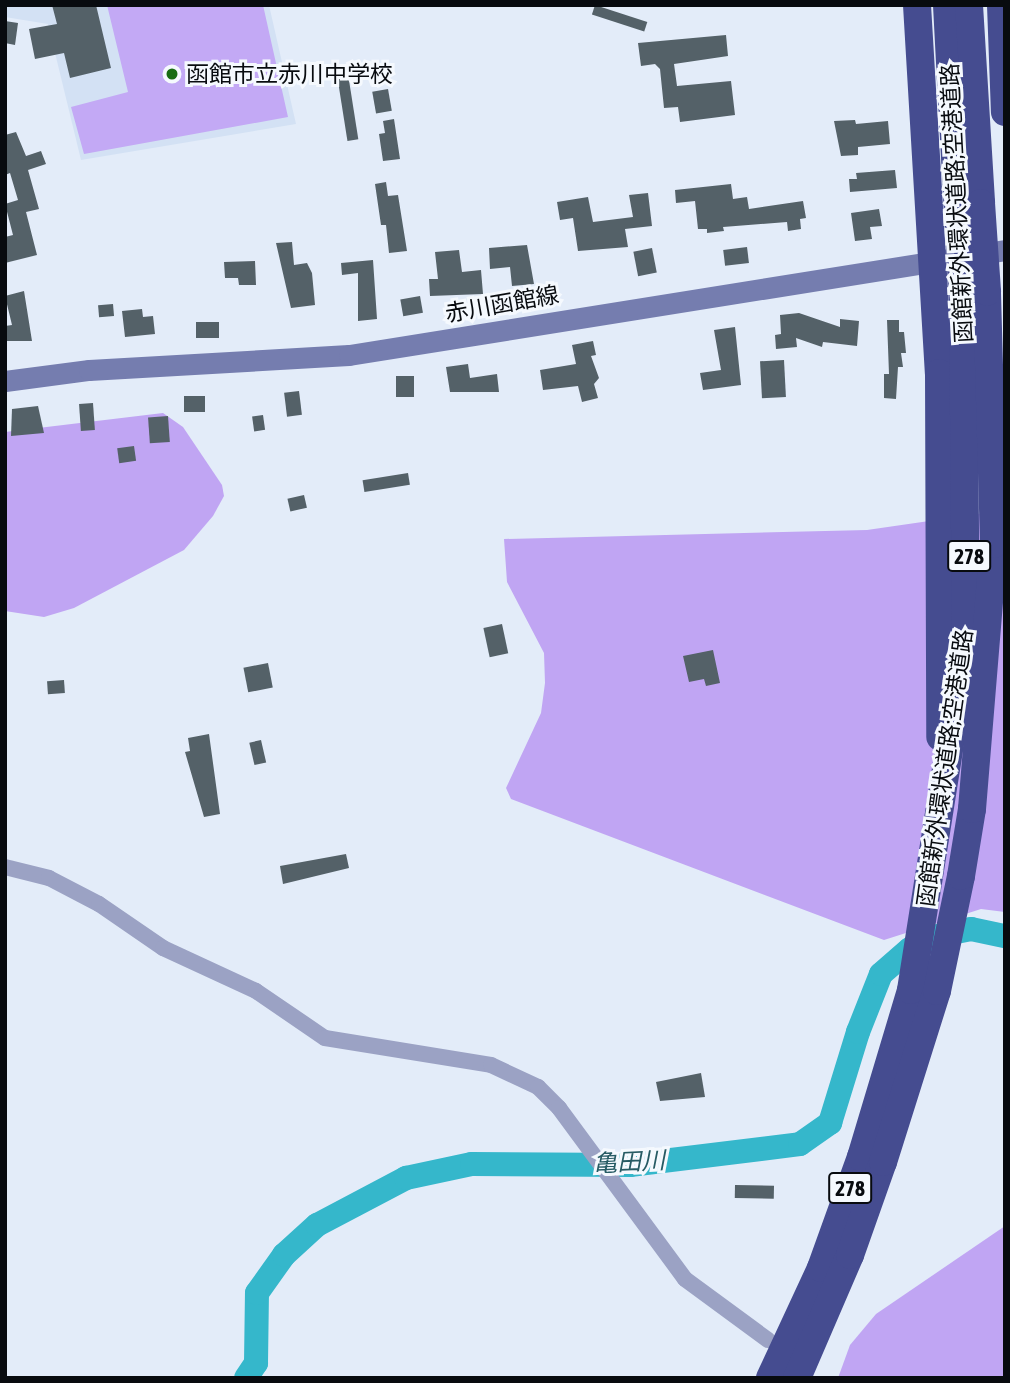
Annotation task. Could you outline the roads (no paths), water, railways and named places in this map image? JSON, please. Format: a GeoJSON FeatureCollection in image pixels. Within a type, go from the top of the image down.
{"type":"FeatureCollection","features":[{"type":"Feature","properties":{"kind":"highway"},"geometry":{"type":"LineString","coordinates":[[917,5],[935,262],[943,805]]}},
{"type":"Feature","properties":{"kind":"highway","name":"函館新外環状道路;空港道路"},"geometry":{"type":"LineString","coordinates":[[947,5],[970,208]]}},
{"type":"Feature","properties":{"kind":"highway","name":"函館新外環状道路;空港道路"},"geometry":{"type":"LineString","coordinates":[[797,1378],[850,1255],[972,809],[994,544],[970,208],[969,5]]}},
{"type":"Feature","properties":{"kind":"highway"},"geometry":{"type":"LineString","coordinates":[[1001,5],[1005,112]]}},
{"type":"Feature","properties":{"kind":"highway","name":"函館新外環状道路;空港道路"},"geometry":{"type":"LineString","coordinates":[[770,1378],[830,1243],[924,991],[943,805],[967,644],[975,299]]}},
{"type":"Feature","properties":{"kind":"highway"},"geometry":{"type":"LineString","coordinates":[[972,809],[1005,678]]}},
{"type":"Feature","properties":{"kind":"main road","name":"赤川函館線"},"geometry":{"type":"LineString","coordinates":[[5,381],[89,370],[349,355],[1005,250]]}},
{"type":"Feature","properties":{"kind":"street"},"geometry":{"type":"LineString","coordinates":[[5,867],[49,878],[89,898],[198,967],[256,991],[326,1038],[491,1065],[538,1087],[626,1196],[652,1239],[685,1279],[768,1340]]}},
{"type":"Feature","properties":{"kind":"waterway","name":"亀田川"},"geometry":{"type":"LineString","coordinates":[[246,1378],[256,1363],[257,1293],[284,1255],[317,1225],[406,1178],[472,1164],[630,1165],[800,1144],[830,1123],[858,1032],[881,974],[910,949],[941,935],[971,929],[1005,936]]}},
{"type":"Feature","properties":{"kind":"place","name":"函館市立赤川中学校"},"geometry":{"type":"Point","coordinates":[172,74]}}]}
